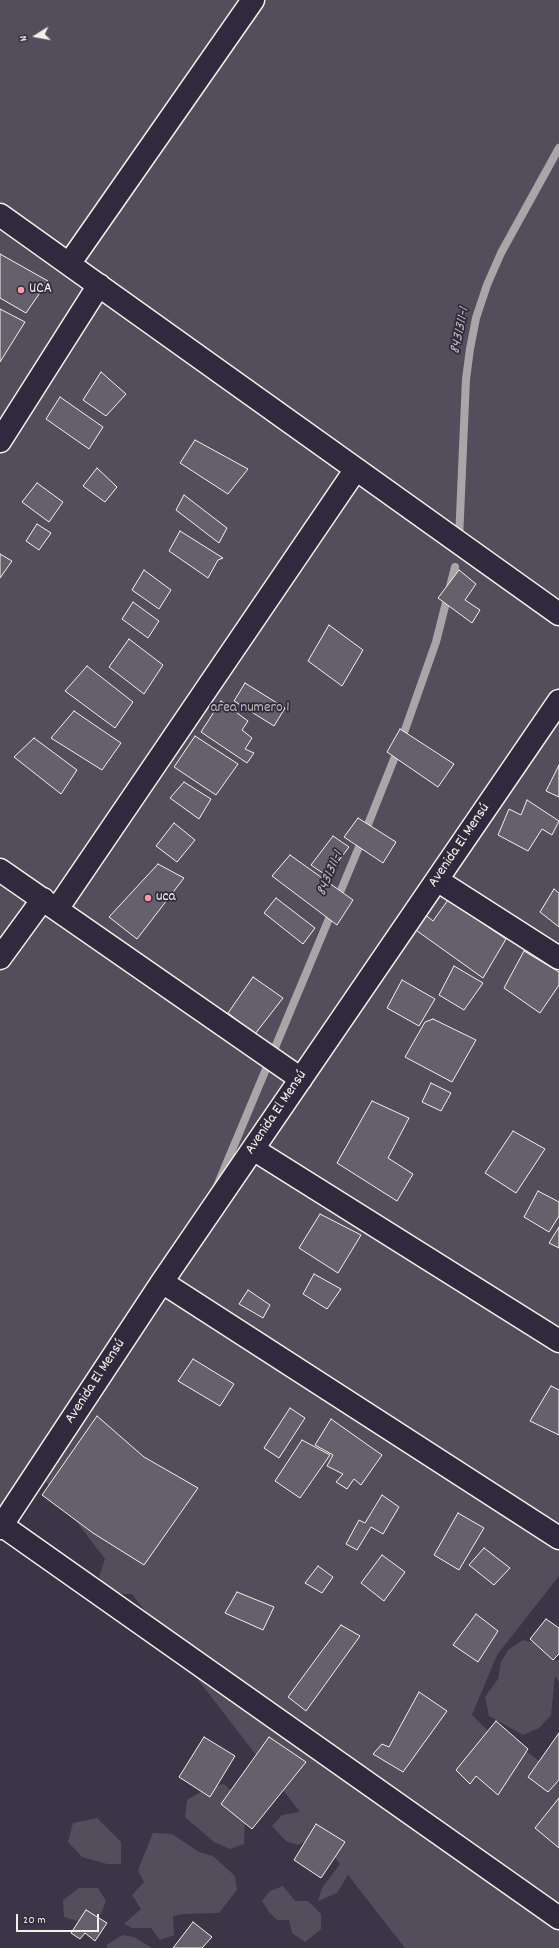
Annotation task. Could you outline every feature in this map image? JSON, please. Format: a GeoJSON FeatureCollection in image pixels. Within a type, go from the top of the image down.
{"type":"FeatureCollection","features":[{"type":"Feature","properties":{"kind":"street"},"geometry":{"type":"LineString","coordinates":[[68,264],[253,0]]}},
{"type":"Feature","properties":{"kind":"street"},"geometry":{"type":"LineString","coordinates":[[0,215],[559,614]]}},
{"type":"Feature","properties":{"kind":"street"},"geometry":{"type":"LineString","coordinates":[[0,441],[98,285]]}},
{"type":"Feature","properties":{"kind":"street"},"geometry":{"type":"LineString","coordinates":[[0,958],[50,904],[356,469]]}},
{"type":"Feature","properties":{"kind":"street","name":"Avenida El Mensú"},"geometry":{"type":"LineString","coordinates":[[0,1526],[162,1282],[437,880],[556,712]]}},
{"type":"Feature","properties":{"kind":"street"},"geometry":{"type":"LineString","coordinates":[[0,870],[301,1079]]}},
{"type":"Feature","properties":{"kind":"street"},"geometry":{"type":"LineString","coordinates":[[437,880],[559,958]]}},
{"type":"Feature","properties":{"kind":"street"},"geometry":{"type":"LineString","coordinates":[[253,1149],[559,1341]]}},
{"type":"Feature","properties":{"kind":"street"},"geometry":{"type":"LineString","coordinates":[[162,1282],[559,1538]]}},
{"type":"Feature","properties":{"kind":"street"},"geometry":{"type":"LineString","coordinates":[[0,1526],[559,1918]]}},
{"type":"Feature","properties":{"kind":"green space","name":"area numero 1"},"geometry":{"type":"Polygon","coordinates":[[[0,0],[559,0],[559,1576],[497,1655],[472,1715],[495,1738],[521,1747],[556,1774],[559,1785],[559,1948],[405,1948],[348,1875],[337,1893],[318,1901],[322,1888],[340,1864],[317,1833],[312,1838],[298,1845],[286,1841],[272,1826],[282,1815],[300,1812],[132,1594],[122,1594],[107,1588],[99,1577],[105,1559],[38,1471],[0,1527],[0,0]]]}},
{"type":"Feature","properties":{"kind":"green space"},"geometry":{"type":"Polygon","coordinates":[[[523,1640],[540,1644],[552,1654],[556,1661],[559,1659],[559,1683],[555,1675],[551,1715],[539,1728],[523,1735],[489,1716],[485,1697],[498,1679],[501,1662],[508,1650],[523,1640]]]}},
{"type":"Feature","properties":{"kind":"green space"},"geometry":{"type":"Polygon","coordinates":[[[224,1784],[236,1795],[245,1815],[244,1844],[230,1849],[214,1842],[185,1817],[187,1800],[209,1787],[224,1784]]]}},
{"type":"Feature","properties":{"kind":"green space"},"geometry":{"type":"Polygon","coordinates":[[[97,1818],[121,1842],[121,1864],[107,1864],[82,1857],[68,1842],[73,1823],[97,1818]]]}},
{"type":"Feature","properties":{"kind":"green space"},"geometry":{"type":"Polygon","coordinates":[[[153,1833],[172,1834],[199,1852],[213,1856],[235,1876],[237,1890],[219,1913],[183,1914],[173,1916],[174,1935],[160,1940],[151,1928],[132,1928],[124,1924],[141,1909],[132,1895],[144,1882],[138,1870],[153,1833]]]}},
{"type":"Feature","properties":{"kind":"green space"},"geometry":{"type":"Polygon","coordinates":[[[283,1886],[295,1901],[308,1901],[321,1914],[321,1929],[305,1942],[292,1933],[289,1920],[277,1920],[269,1912],[262,1901],[270,1891],[283,1886]]]}},
{"type":"Feature","properties":{"kind":"green space"},"geometry":{"type":"Polygon","coordinates":[[[79,1888],[98,1888],[106,1901],[101,1914],[84,1923],[64,1917],[63,1900],[79,1888]]]}},
{"type":"Feature","properties":{"kind":"green space"},"geometry":{"type":"Polygon","coordinates":[[[122,1935],[134,1937],[152,1948],[107,1948],[107,1945],[122,1935]]]}},
{"type":"Feature","properties":{"kind":"building","name":"UCA"},"geometry":{"type":"Polygon","coordinates":[[[0,254],[48,281],[26,313],[0,298],[0,254]]]}},
{"type":"Feature","properties":{"kind":"building","name":"UCA"},"geometry":{"type":"Polygon","coordinates":[[[0,309],[25,322],[0,362],[0,309]]]}},
{"type":"Feature","properties":{"kind":"building"},"geometry":{"type":"Polygon","coordinates":[[[101,372],[126,394],[106,416],[83,400],[101,372]]]}},
{"type":"Feature","properties":{"kind":"building"},"geometry":{"type":"Polygon","coordinates":[[[60,397],[103,427],[89,449],[46,419],[60,397]]]}},
{"type":"Feature","properties":{"kind":"building"},"geometry":{"type":"Polygon","coordinates":[[[195,440],[248,469],[228,494],[180,463],[195,440]]]}},
{"type":"Feature","properties":{"kind":"building"},"geometry":{"type":"Polygon","coordinates":[[[97,468],[117,487],[105,502],[83,486],[97,468]]]}},
{"type":"Feature","properties":{"kind":"building"},"geometry":{"type":"Polygon","coordinates":[[[37,483],[63,502],[49,522],[22,502],[37,483]]]}},
{"type":"Feature","properties":{"kind":"building"},"geometry":{"type":"Polygon","coordinates":[[[184,495],[227,528],[219,543],[176,510],[184,495]]]}},
{"type":"Feature","properties":{"kind":"building"},"geometry":{"type":"Polygon","coordinates":[[[37,524],[51,533],[39,550],[26,541],[37,524]]]}},
{"type":"Feature","properties":{"kind":"building"},"geometry":{"type":"Polygon","coordinates":[[[180,531],[223,558],[218,560],[208,578],[169,551],[180,531]]]}},
{"type":"Feature","properties":{"kind":"building"},"geometry":{"type":"Polygon","coordinates":[[[0,554],[12,561],[0,578],[0,554]]]}},
{"type":"Feature","properties":{"kind":"building"},"geometry":{"type":"Polygon","coordinates":[[[144,570],[171,590],[159,609],[132,590],[144,570]]]}},
{"type":"Feature","properties":{"kind":"building"},"geometry":{"type":"Polygon","coordinates":[[[459,570],[476,584],[465,600],[480,610],[472,623],[438,598],[459,570]]]}},
{"type":"Feature","properties":{"kind":"building"},"geometry":{"type":"Polygon","coordinates":[[[133,602],[159,621],[148,638],[122,619],[133,602]]]}},
{"type":"Feature","properties":{"kind":"building"},"geometry":{"type":"Polygon","coordinates":[[[329,625],[363,650],[342,686],[308,661],[329,625]]]}},
{"type":"Feature","properties":{"kind":"building"},"geometry":{"type":"Polygon","coordinates":[[[129,639],[163,665],[144,694],[109,667],[129,639]]]}},
{"type":"Feature","properties":{"kind":"building"},"geometry":{"type":"Polygon","coordinates":[[[87,666],[133,702],[115,728],[65,691],[87,666]]]}},
{"type":"Feature","properties":{"kind":"building"},"geometry":{"type":"Polygon","coordinates":[[[245,683],[285,708],[274,726],[234,701],[245,683]]]}},
{"type":"Feature","properties":{"kind":"building"},"geometry":{"type":"Polygon","coordinates":[[[221,701],[248,721],[242,730],[252,738],[245,749],[254,753],[247,763],[201,732],[221,701]]]}},
{"type":"Feature","properties":{"kind":"building"},"geometry":{"type":"Polygon","coordinates":[[[74,711],[121,743],[102,770],[51,738],[74,711]]]}},
{"type":"Feature","properties":{"kind":"building"},"geometry":{"type":"Polygon","coordinates":[[[400,729],[454,764],[438,787],[387,752],[400,729]]]}},
{"type":"Feature","properties":{"kind":"building"},"geometry":{"type":"Polygon","coordinates":[[[195,736],[238,764],[216,795],[174,767],[195,736]]]}},
{"type":"Feature","properties":{"kind":"building"},"geometry":{"type":"Polygon","coordinates":[[[34,738],[77,770],[61,794],[14,757],[34,738]]]}},
{"type":"Feature","properties":{"kind":"building"},"geometry":{"type":"Polygon","coordinates":[[[559,765],[559,797],[546,791],[559,765]]]}},
{"type":"Feature","properties":{"kind":"building"},"geometry":{"type":"Polygon","coordinates":[[[184,782],[211,799],[199,819],[170,798],[184,782]]]}},
{"type":"Feature","properties":{"kind":"building"},"geometry":{"type":"Polygon","coordinates":[[[527,800],[559,821],[552,835],[542,829],[528,851],[498,835],[509,809],[521,815],[527,800]]]}},
{"type":"Feature","properties":{"kind":"building"},"geometry":{"type":"Polygon","coordinates":[[[358,818],[396,842],[383,863],[344,837],[358,818]]]}},
{"type":"Feature","properties":{"kind":"building","name":"uca"},"geometry":{"type":"Polygon","coordinates":[[[174,823],[195,840],[177,862],[156,846],[174,823]]]}},
{"type":"Feature","properties":{"kind":"building"},"geometry":{"type":"Polygon","coordinates":[[[333,836],[349,847],[327,876],[311,865],[333,836]]]}},
{"type":"Feature","properties":{"kind":"building"},"geometry":{"type":"Polygon","coordinates":[[[290,855],[353,900],[337,925],[272,876],[290,855]]]}},
{"type":"Feature","properties":{"kind":"building","name":"uca"},"geometry":{"type":"Polygon","coordinates":[[[158,864],[184,878],[137,939],[109,917],[158,864]]]}},
{"type":"Feature","properties":{"kind":"building"},"geometry":{"type":"Polygon","coordinates":[[[554,889],[559,893],[559,927],[540,912],[554,889]]]}},
{"type":"Feature","properties":{"kind":"building"},"geometry":{"type":"Polygon","coordinates":[[[276,898],[315,928],[303,944],[264,913],[276,898]]]}},
{"type":"Feature","properties":{"kind":"building"},"geometry":{"type":"Polygon","coordinates":[[[448,900],[506,939],[483,978],[413,928],[423,913],[433,921],[448,900]]]}},
{"type":"Feature","properties":{"kind":"building"},"geometry":{"type":"Polygon","coordinates":[[[524,951],[559,972],[559,985],[540,1013],[504,988],[524,951]]]}},
{"type":"Feature","properties":{"kind":"building"},"geometry":{"type":"Polygon","coordinates":[[[454,966],[483,983],[464,1010],[439,995],[454,966]]]}},
{"type":"Feature","properties":{"kind":"building"},"geometry":{"type":"Polygon","coordinates":[[[253,977],[283,998],[255,1034],[228,1013],[253,977]]]}},
{"type":"Feature","properties":{"kind":"building"},"geometry":{"type":"Polygon","coordinates":[[[402,980],[435,999],[419,1026],[387,1008],[402,980]]]}},
{"type":"Feature","properties":{"kind":"building"},"geometry":{"type":"Polygon","coordinates":[[[433,1019],[476,1040],[452,1082],[405,1057],[425,1022],[433,1019]]]}},
{"type":"Feature","properties":{"kind":"building"},"geometry":{"type":"Polygon","coordinates":[[[431,1083],[451,1093],[441,1111],[422,1102],[431,1083]]]}},
{"type":"Feature","properties":{"kind":"building"},"geometry":{"type":"Polygon","coordinates":[[[372,1101],[409,1118],[388,1158],[413,1174],[397,1201],[337,1163],[372,1101]]]}},
{"type":"Feature","properties":{"kind":"building"},"geometry":{"type":"Polygon","coordinates":[[[513,1131],[545,1149],[516,1193],[485,1173],[513,1131]]]}},
{"type":"Feature","properties":{"kind":"building"},"geometry":{"type":"Polygon","coordinates":[[[538,1191],[559,1202],[559,1216],[549,1232],[524,1217],[538,1191]]]}},
{"type":"Feature","properties":{"kind":"building"},"geometry":{"type":"Polygon","coordinates":[[[320,1214],[361,1235],[338,1273],[299,1248],[320,1214]]]}},
{"type":"Feature","properties":{"kind":"building"},"geometry":{"type":"Polygon","coordinates":[[[559,1227],[559,1248],[549,1243],[559,1227]]]}},
{"type":"Feature","properties":{"kind":"building"},"geometry":{"type":"Polygon","coordinates":[[[314,1274],[341,1289],[327,1309],[303,1294],[314,1274]]]}},
{"type":"Feature","properties":{"kind":"building"},"geometry":{"type":"Polygon","coordinates":[[[248,1290],[270,1305],[263,1318],[239,1304],[248,1290]]]}},
{"type":"Feature","properties":{"kind":"building"},"geometry":{"type":"Polygon","coordinates":[[[193,1359],[234,1384],[220,1406],[178,1381],[193,1359]]]}},
{"type":"Feature","properties":{"kind":"building"},"geometry":{"type":"Polygon","coordinates":[[[551,1386],[559,1390],[559,1435],[530,1421],[551,1386]]]}},
{"type":"Feature","properties":{"kind":"building"},"geometry":{"type":"Polygon","coordinates":[[[290,1408],[305,1418],[279,1458],[264,1448],[290,1408]]]}},
{"type":"Feature","properties":{"kind":"building"},"geometry":{"type":"Polygon","coordinates":[[[97,1416],[144,1457],[198,1488],[144,1565],[93,1533],[42,1495],[97,1416]]]}},
{"type":"Feature","properties":{"kind":"building"},"geometry":{"type":"Polygon","coordinates":[[[331,1419],[382,1455],[361,1485],[354,1479],[347,1489],[336,1482],[343,1474],[327,1466],[333,1455],[315,1445],[331,1419]]]}},
{"type":"Feature","properties":{"kind":"building"},"geometry":{"type":"Polygon","coordinates":[[[302,1440],[330,1455],[300,1498],[275,1481],[302,1440]]]}},
{"type":"Feature","properties":{"kind":"building"},"geometry":{"type":"Polygon","coordinates":[[[382,1495],[399,1507],[383,1534],[371,1527],[357,1550],[346,1544],[359,1520],[365,1523],[382,1495]]]}},
{"type":"Feature","properties":{"kind":"building"},"geometry":{"type":"Polygon","coordinates":[[[458,1513],[484,1528],[459,1570],[434,1555],[458,1513]]]}},
{"type":"Feature","properties":{"kind":"building"},"geometry":{"type":"Polygon","coordinates":[[[484,1548],[510,1568],[494,1585],[469,1565],[484,1548]]]}},
{"type":"Feature","properties":{"kind":"building"},"geometry":{"type":"Polygon","coordinates":[[[382,1555],[405,1572],[384,1601],[361,1583],[382,1555]]]}},
{"type":"Feature","properties":{"kind":"building"},"geometry":{"type":"Polygon","coordinates":[[[318,1566],[333,1577],[322,1593],[305,1583],[318,1566]]]}},
{"type":"Feature","properties":{"kind":"building"},"geometry":{"type":"Polygon","coordinates":[[[237,1592],[274,1607],[263,1630],[225,1613],[237,1592]]]}},
{"type":"Feature","properties":{"kind":"building"},"geometry":{"type":"Polygon","coordinates":[[[476,1614],[498,1631],[478,1662],[453,1645],[476,1614]]]}},
{"type":"Feature","properties":{"kind":"building"},"geometry":{"type":"Polygon","coordinates":[[[546,1619],[559,1628],[559,1654],[553,1660],[530,1639],[546,1619]]]}},
{"type":"Feature","properties":{"kind":"building"},"geometry":{"type":"Polygon","coordinates":[[[341,1625],[360,1636],[306,1711],[288,1697],[341,1625]]]}},
{"type":"Feature","properties":{"kind":"building"},"geometry":{"type":"Polygon","coordinates":[[[419,1692],[447,1711],[403,1772],[373,1754],[382,1744],[389,1747],[419,1692]]]}},
{"type":"Feature","properties":{"kind":"building"},"geometry":{"type":"Polygon","coordinates":[[[496,1721],[528,1749],[498,1795],[476,1776],[470,1784],[456,1770],[496,1721]]]}},
{"type":"Feature","properties":{"kind":"building"},"geometry":{"type":"Polygon","coordinates":[[[559,1733],[559,1780],[548,1792],[528,1777],[559,1733]]]}},
{"type":"Feature","properties":{"kind":"building"},"geometry":{"type":"Polygon","coordinates":[[[204,1737],[235,1756],[210,1797],[179,1777],[204,1737]]]}},
{"type":"Feature","properties":{"kind":"building"},"geometry":{"type":"Polygon","coordinates":[[[269,1737],[306,1762],[252,1829],[221,1804],[269,1737]]]}},
{"type":"Feature","properties":{"kind":"building"},"geometry":{"type":"Polygon","coordinates":[[[559,1798],[559,1848],[535,1828],[559,1798]]]}},
{"type":"Feature","properties":{"kind":"building"},"geometry":{"type":"Polygon","coordinates":[[[316,1824],[345,1842],[321,1878],[294,1860],[316,1824]]]}},
{"type":"Feature","properties":{"kind":"building"},"geometry":{"type":"Polygon","coordinates":[[[86,1910],[107,1923],[95,1941],[85,1933],[80,1939],[71,1933],[86,1910]]]}},
{"type":"Feature","properties":{"kind":"building"},"geometry":{"type":"Polygon","coordinates":[[[193,1922],[212,1937],[202,1948],[173,1948],[193,1922]]]}},
{"type":"Feature","properties":{"kind":"waterway","name":"8431311-1"},"geometry":{"type":"LineString","coordinates":[[459,539],[466,379],[476,318],[487,285],[501,253],[559,148]]}},
{"type":"Feature","properties":{"kind":"waterway","name":"8431311-1"},"geometry":{"type":"LineString","coordinates":[[217,1186],[359,847],[400,744],[436,642],[455,567]]}},
{"type":"Feature","properties":{"kind":"place","name":"UCA"},"geometry":{"type":"Point","coordinates":[21,290]}},
{"type":"Feature","properties":{"kind":"place","name":"uca"},"geometry":{"type":"Point","coordinates":[148,898]}}]}
